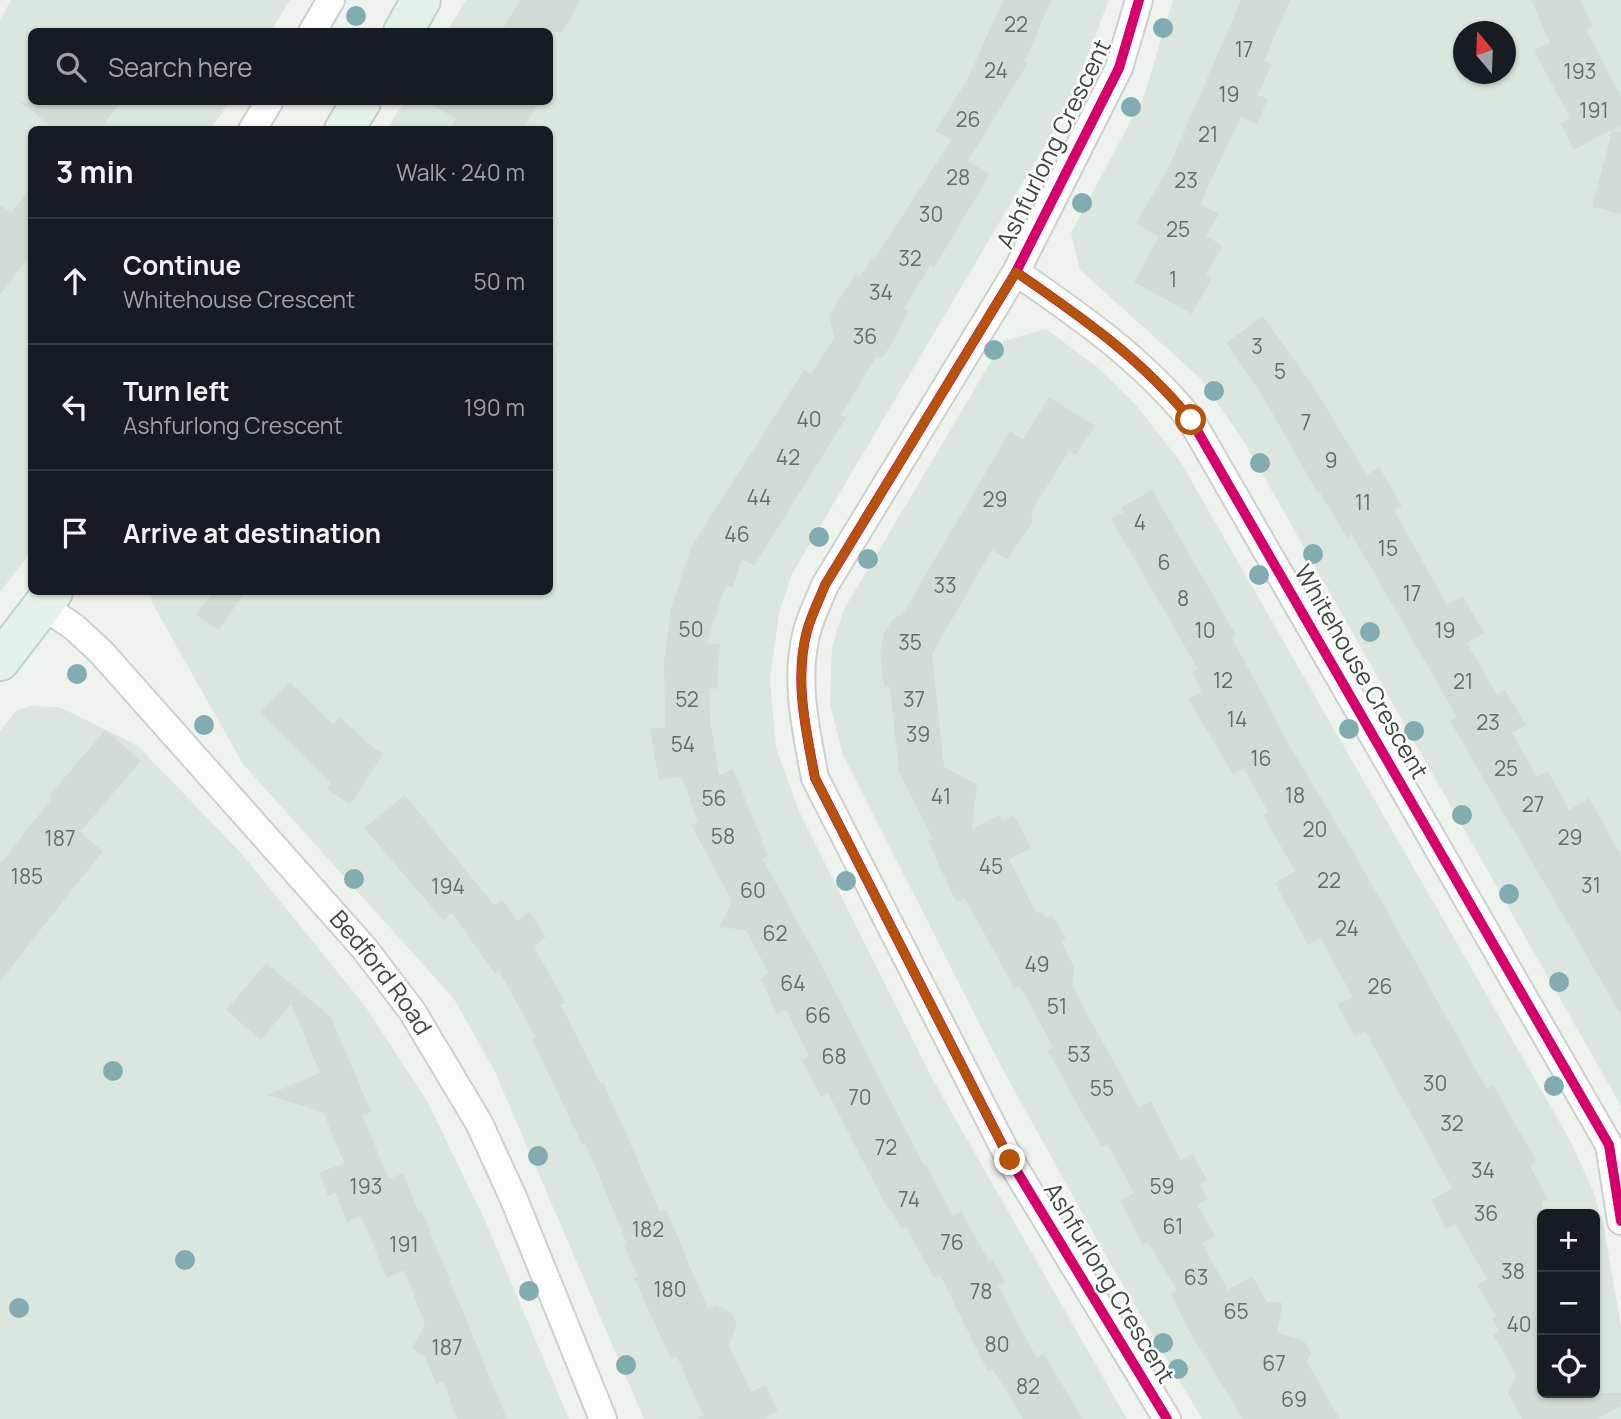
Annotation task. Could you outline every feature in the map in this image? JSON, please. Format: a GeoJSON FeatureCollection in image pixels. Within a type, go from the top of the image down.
{"type":"FeatureCollection","features":[{"type":"Feature","properties":{"kind":"main road"},"geometry":{"type":"LineString","coordinates":[[404,28],[421,0]]}},
{"type":"Feature","properties":{"kind":"main road"},"geometry":{"type":"LineString","coordinates":[[346,126],[359,105]]}},
{"type":"Feature","properties":{"kind":"main road"},"geometry":{"type":"LineString","coordinates":[[0,661],[48,599]]}},
{"type":"Feature","properties":{"kind":"street"},"geometry":{"type":"LineString","coordinates":[[314,28],[331,0]]}},
{"type":"Feature","properties":{"kind":"street","name":"Ashfurlong Crescent"},"geometry":{"type":"LineString","coordinates":[[1139,0],[1119,68],[1016,272],[825,585],[807,631],[802,664],[802,712],[815,778],[1004,1148],[1167,1419]]}},
{"type":"Feature","properties":{"kind":"street"},"geometry":{"type":"LineString","coordinates":[[255,126],[268,105]]}},
{"type":"Feature","properties":{"kind":"street","name":"Whitehouse Crescent"},"geometry":{"type":"LineString","coordinates":[[1016,272],[1101,331],[1163,385],[1191,420],[1615,1150],[1621,1222]]}},
{"type":"Feature","properties":{"kind":"street","name":"Bedford Road"},"geometry":{"type":"LineString","coordinates":[[48,599],[101,652],[363,948],[412,1011],[479,1123],[513,1197],[603,1419]]}},
{"type":"Feature","properties":{"kind":"shaded area"},"geometry":{"type":"Polygon","coordinates":[[[11,0],[290,0],[273,28],[28,28],[28,105],[227,105],[213,126],[28,126],[28,556],[0,592],[0,20],[11,0]]]}},
{"type":"Feature","properties":{"kind":"shaded area"},"geometry":{"type":"Polygon","coordinates":[[[466,0],[1109,0],[1067,108],[792,574],[779,613],[770,680],[776,748],[799,811],[932,1078],[1127,1419],[644,1419],[495,1072],[454,999],[243,764],[152,603],[151,595],[553,595],[553,126],[389,126],[402,105],[553,105],[553,28],[449,28],[466,0]]]}},
{"type":"Feature","properties":{"kind":"shaded area"},"geometry":{"type":"Polygon","coordinates":[[[1173,0],[1621,0],[1621,1106],[1246,445],[1201,379],[1080,270],[1071,233],[1144,96],[1173,0]]]}},
{"type":"Feature","properties":{"kind":"shaded area"},"geometry":{"type":"Polygon","coordinates":[[[1046,329],[1096,366],[1136,405],[1180,461],[1570,1140],[1598,1209],[1537,1209],[1537,1398],[1600,1398],[1600,1215],[1621,1327],[1621,1419],[1202,1419],[1110,1263],[1003,1070],[842,753],[830,703],[832,647],[843,611],[1003,341],[1046,329]]]}},
{"type":"Feature","properties":{"kind":"shaded area"},"geometry":{"type":"Polygon","coordinates":[[[30,706],[59,707],[137,745],[242,854],[365,1006],[427,1101],[483,1216],[569,1419],[0,1419],[0,731],[16,711],[30,706]]]}},
{"type":"Feature","properties":{"kind":"building"},"geometry":{"type":"Polygon","coordinates":[[[520,0],[581,0],[562,32],[553,32],[553,28],[503,28],[520,0]]]}},
{"type":"Feature","properties":{"kind":"building"},"geometry":{"type":"Polygon","coordinates":[[[1003,0],[1051,0],[1025,61],[1028,63],[968,161],[990,174],[934,268],[930,266],[904,308],[908,311],[900,329],[882,359],[877,356],[841,415],[846,418],[754,566],[742,559],[733,587],[726,585],[707,643],[720,644],[717,689],[709,688],[710,720],[719,775],[733,769],[768,855],[762,858],[814,951],[925,1167],[927,1166],[953,1216],[961,1211],[989,1261],[992,1259],[1005,1282],[998,1286],[1037,1358],[1044,1354],[1083,1419],[1023,1419],[993,1369],[988,1372],[940,1275],[934,1278],[906,1227],[901,1229],[890,1208],[888,1210],[828,1093],[821,1097],[802,1060],[809,1056],[786,1010],[777,1014],[760,978],[769,974],[746,930],[719,927],[732,901],[691,825],[698,822],[681,776],[659,780],[650,729],[665,727],[664,662],[671,608],[691,547],[804,370],[811,374],[834,338],[829,315],[856,274],[860,277],[872,258],[874,260],[951,140],[935,131],[967,80],[1003,0]]]}},
{"type":"Feature","properties":{"kind":"building"},"geometry":{"type":"Polygon","coordinates":[[[1241,0],[1290,0],[1264,61],[1272,64],[1258,95],[1268,99],[1257,124],[1241,117],[1200,204],[1219,214],[1206,236],[1223,246],[1206,275],[1212,278],[1192,314],[1134,282],[1159,237],[1136,224],[1170,164],[1241,0]]]}},
{"type":"Feature","properties":{"kind":"building"},"geometry":{"type":"Polygon","coordinates":[[[1531,0],[1581,0],[1593,27],[1586,30],[1621,96],[1621,125],[1574,150],[1560,123],[1570,118],[1534,50],[1550,43],[1531,0]]]}},
{"type":"Feature","properties":{"kind":"building"},"geometry":{"type":"Polygon","coordinates":[[[20,102],[28,102],[28,105],[119,105],[102,126],[51,126],[20,102]]]}},
{"type":"Feature","properties":{"kind":"building"},"geometry":{"type":"Polygon","coordinates":[[[433,105],[538,105],[525,126],[452,126],[456,119],[433,105]]]}},
{"type":"Feature","properties":{"kind":"building"},"geometry":{"type":"Polygon","coordinates":[[[1612,131],[1621,132],[1621,214],[1592,207],[1612,131]]]}},
{"type":"Feature","properties":{"kind":"building"},"geometry":{"type":"Polygon","coordinates":[[[28,191],[28,258],[0,295],[0,205],[11,213],[28,191]]]}},
{"type":"Feature","properties":{"kind":"building"},"geometry":{"type":"Polygon","coordinates":[[[1263,316],[1313,386],[1367,475],[1379,467],[1402,506],[1394,510],[1447,605],[1463,596],[1484,633],[1467,643],[1497,694],[1505,690],[1526,725],[1512,733],[1537,777],[1548,771],[1569,810],[1589,798],[1621,855],[1621,1015],[1450,721],[1457,717],[1352,535],[1347,538],[1319,491],[1317,492],[1262,395],[1226,343],[1263,316]]]}},
{"type":"Feature","properties":{"kind":"building"},"geometry":{"type":"Polygon","coordinates":[[[1049,397],[1095,426],[1076,455],[1069,451],[1031,512],[1033,522],[1007,559],[992,550],[932,654],[944,767],[977,784],[972,829],[999,815],[1002,821],[1014,815],[1031,848],[1009,859],[1036,913],[1042,911],[1046,918],[1053,915],[1066,939],[1061,941],[1074,967],[1072,986],[1139,1108],[1151,1101],[1181,1160],[1193,1154],[1207,1180],[1199,1184],[1208,1198],[1197,1205],[1215,1235],[1202,1243],[1228,1290],[1252,1276],[1267,1302],[1283,1303],[1277,1332],[1305,1342],[1311,1352],[1307,1362],[1340,1419],[1243,1419],[1186,1326],[1171,1294],[1177,1291],[1148,1242],[1143,1245],[1120,1201],[1134,1193],[1108,1144],[1102,1147],[1085,1118],[1047,1050],[1053,1047],[1020,986],[1014,988],[965,898],[956,902],[928,841],[933,839],[899,772],[890,687],[884,687],[880,654],[884,633],[895,617],[902,615],[1010,431],[1023,439],[1049,397]]]}},
{"type":"Feature","properties":{"kind":"building"},"geometry":{"type":"Polygon","coordinates":[[[1152,490],[1236,635],[1232,638],[1291,748],[1357,858],[1487,1089],[1493,1085],[1537,1162],[1530,1166],[1548,1199],[1542,1202],[1542,1209],[1537,1209],[1537,1398],[1600,1398],[1600,1393],[1621,1393],[1621,1406],[1597,1419],[1522,1419],[1508,1394],[1516,1374],[1493,1335],[1499,1331],[1492,1318],[1496,1316],[1477,1285],[1487,1279],[1455,1224],[1446,1229],[1431,1200],[1452,1188],[1365,1031],[1355,1037],[1337,1005],[1353,997],[1320,938],[1308,945],[1275,883],[1295,871],[1263,815],[1268,812],[1244,768],[1233,774],[1188,699],[1202,692],[1192,672],[1198,669],[1111,519],[1124,512],[1122,507],[1152,490]]]}},
{"type":"Feature","properties":{"kind":"building"},"geometry":{"type":"Polygon","coordinates":[[[211,595],[243,595],[219,630],[196,615],[211,595]]]}},
{"type":"Feature","properties":{"kind":"building"},"geometry":{"type":"Polygon","coordinates":[[[290,682],[333,725],[340,717],[383,754],[350,805],[327,789],[331,783],[260,712],[290,682]]]}},
{"type":"Feature","properties":{"kind":"building"},"geometry":{"type":"Polygon","coordinates":[[[105,730],[141,761],[80,832],[103,851],[0,981],[0,864],[52,798],[50,795],[105,730]]]}},
{"type":"Feature","properties":{"kind":"building"},"geometry":{"type":"Polygon","coordinates":[[[405,795],[494,905],[502,899],[517,921],[529,912],[546,937],[534,946],[565,1003],[561,1005],[600,1083],[603,1081],[660,1212],[666,1209],[708,1309],[717,1305],[731,1312],[737,1325],[729,1346],[751,1392],[766,1385],[778,1411],[764,1419],[695,1419],[703,1415],[677,1357],[671,1359],[634,1278],[638,1277],[624,1245],[627,1244],[585,1142],[582,1144],[532,1040],[536,1038],[499,971],[495,974],[452,913],[443,920],[364,828],[405,795]]]}},
{"type":"Feature","properties":{"kind":"building"},"geometry":{"type":"Polygon","coordinates":[[[266,963],[331,1017],[371,1112],[362,1115],[389,1179],[403,1173],[419,1213],[422,1212],[507,1419],[457,1419],[443,1381],[436,1384],[426,1358],[412,1348],[425,1324],[404,1270],[387,1278],[361,1216],[347,1222],[336,1193],[328,1196],[319,1173],[344,1163],[323,1112],[267,1095],[320,1073],[291,1004],[261,1040],[226,1010],[266,963]]]}},
{"type":"Feature","properties":{"kind":"cycle path"},"geometry":{"type":"LineString","coordinates":[[1139,0],[1119,68],[1016,272],[825,585],[807,631],[801,686],[815,778],[1010,1160],[1167,1419]]}},
{"type":"Feature","properties":{"kind":"cycle path"},"geometry":{"type":"LineString","coordinates":[[1016,272],[1087,322],[1131,358],[1191,420],[1609,1145],[1621,1221]]}},
{"type":"Feature","properties":{"kind":"route"},"geometry":{"type":"LineString","coordinates":[[1010,1160],[815,778],[802,712],[802,664],[807,631],[825,585],[1016,272],[1101,331],[1163,385],[1191,420]]}}]}
